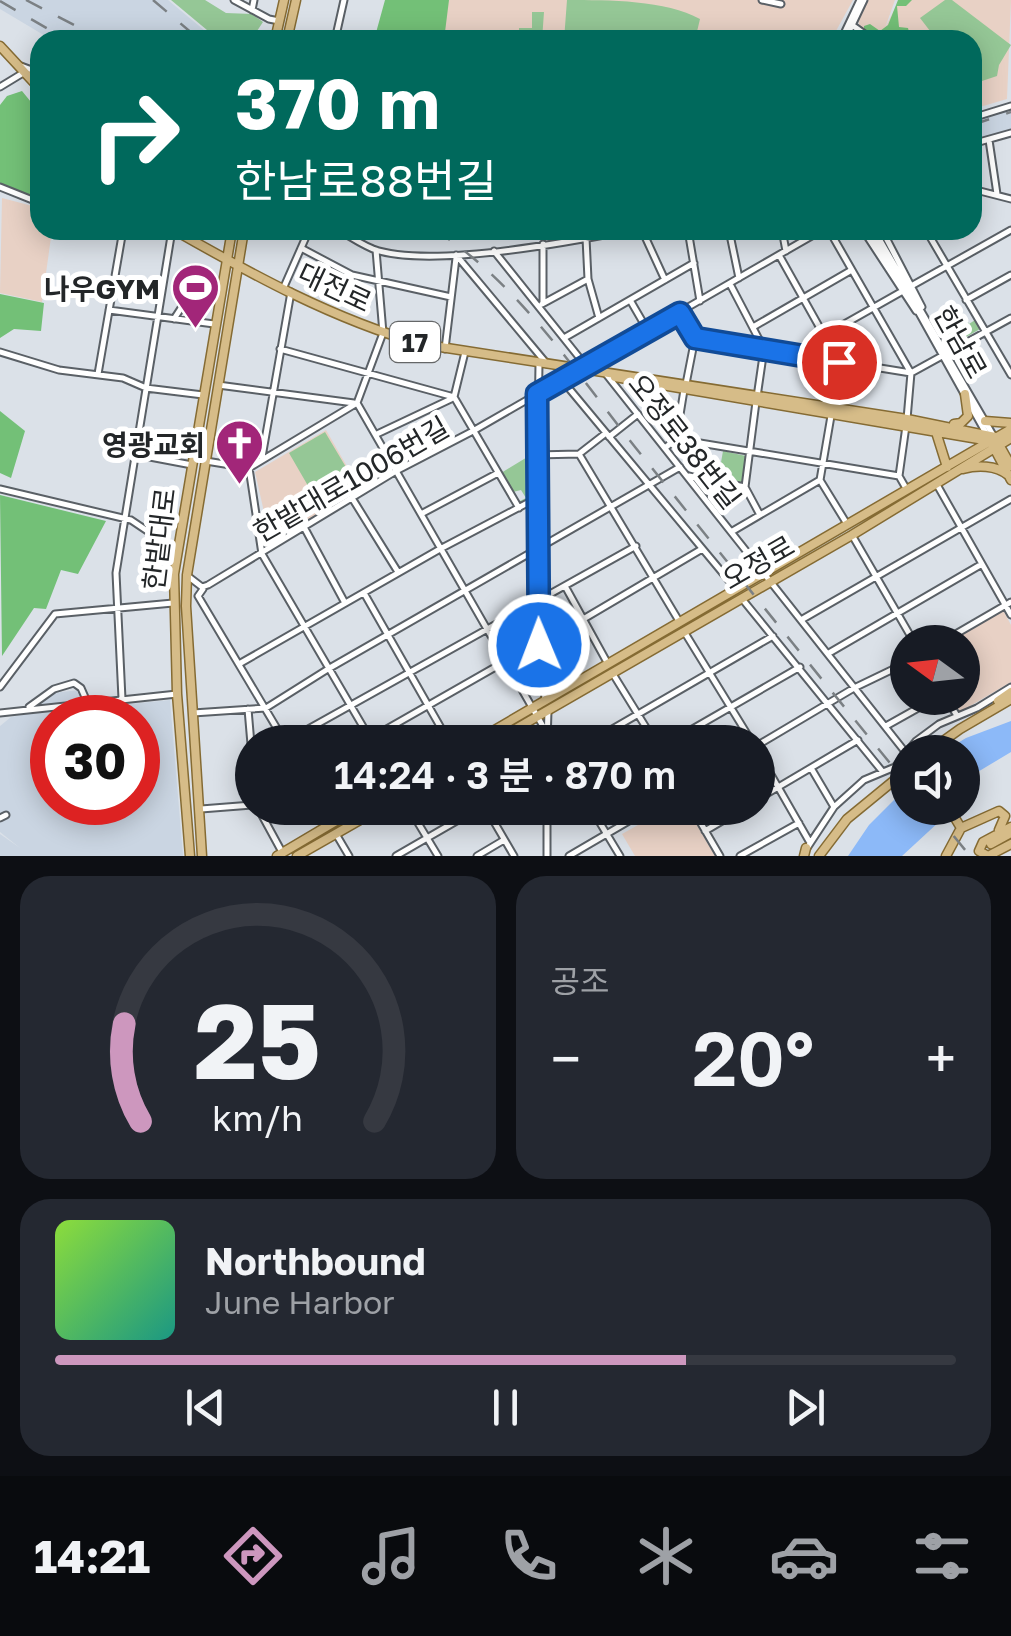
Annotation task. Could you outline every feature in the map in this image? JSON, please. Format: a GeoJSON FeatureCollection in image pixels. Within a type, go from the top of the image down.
{"type":"FeatureCollection","features":[{"type":"Feature","properties":{"kind":"main road"},"geometry":{"type":"LineString","coordinates":[[277,30],[284,0]]}},
{"type":"Feature","properties":{"kind":"main road"},"geometry":{"type":"LineString","coordinates":[[288,30],[296,0]]}},
{"type":"Feature","properties":{"kind":"main road"},"geometry":{"type":"LineString","coordinates":[[0,46],[30,77]]}},
{"type":"Feature","properties":{"kind":"main road","name":"대전로"},"geometry":{"type":"LineString","coordinates":[[191,240],[384,334],[445,349],[583,368],[831,412],[948,426],[993,441]]}},
{"type":"Feature","properties":{"kind":"main road","name":"한밭대로"},"geometry":{"type":"LineString","coordinates":[[190,856],[173,603],[177,550],[230,240]]}},
{"type":"Feature","properties":{"kind":"main road","name":"한밭대로"},"geometry":{"type":"LineString","coordinates":[[202,855],[187,575],[244,240]]}},
{"type":"Feature","properties":{"kind":"main road"},"geometry":{"type":"LineString","coordinates":[[948,426],[961,423],[968,416],[964,394]]}},
{"type":"Feature","properties":{"kind":"main road"},"geometry":{"type":"LineString","coordinates":[[985,421],[1011,426]]}},
{"type":"Feature","properties":{"kind":"main road","name":"대전로"},"geometry":{"type":"LineString","coordinates":[[906,422],[936,432],[993,441]]}},
{"type":"Feature","properties":{"kind":"main road"},"geometry":{"type":"LineString","coordinates":[[993,441],[1011,426]]}},
{"type":"Feature","properties":{"kind":"main road"},"geometry":{"type":"LineString","coordinates":[[936,432],[950,469],[974,466],[1010,474]]}},
{"type":"Feature","properties":{"kind":"main road"},"geometry":{"type":"LineString","coordinates":[[993,441],[1011,438]]}},
{"type":"Feature","properties":{"kind":"main road","name":"오정로"},"geometry":{"type":"LineString","coordinates":[[766,578],[848,524],[993,441]]}},
{"type":"Feature","properties":{"kind":"main road","name":"한남로"},"geometry":{"type":"LineString","coordinates":[[993,441],[1010,474]]}},
{"type":"Feature","properties":{"kind":"main road","name":"오정로"},"geometry":{"type":"LineString","coordinates":[[546,705],[613,674],[738,594],[852,534],[936,482],[950,469]]}},
{"type":"Feature","properties":{"kind":"main road","name":"오정로"},"geometry":{"type":"LineString","coordinates":[[517,725],[679,621],[738,594]]}},
{"type":"Feature","properties":{"kind":"main road"},"geometry":{"type":"LineString","coordinates":[[952,735],[1011,693]]}},
{"type":"Feature","properties":{"kind":"main road","name":"오정로"},"geometry":{"type":"LineString","coordinates":[[509,725],[536,712]]}},
{"type":"Feature","properties":{"kind":"main road"},"geometry":{"type":"LineString","coordinates":[[819,856],[866,801],[890,783]]}},
{"type":"Feature","properties":{"kind":"main road"},"geometry":{"type":"LineString","coordinates":[[946,856],[961,828],[999,811],[1005,820],[987,849]]}},
{"type":"Feature","properties":{"kind":"main road"},"geometry":{"type":"LineString","coordinates":[[280,854],[329,825]]}},
{"type":"Feature","properties":{"kind":"main road"},"geometry":{"type":"LineString","coordinates":[[296,856],[352,825]]}},
{"type":"Feature","properties":{"kind":"main road"},"geometry":{"type":"LineString","coordinates":[[987,849],[1011,836]]}},
{"type":"Feature","properties":{"kind":"main road"},"geometry":{"type":"LineString","coordinates":[[987,849],[1011,836]]}},
{"type":"Feature","properties":{"kind":"street"},"geometry":{"type":"LineString","coordinates":[[234,0],[279,21]]}},
{"type":"Feature","properties":{"kind":"street"},"geometry":{"type":"LineString","coordinates":[[252,10],[254,0]]}},
{"type":"Feature","properties":{"kind":"street"},"geometry":{"type":"LineString","coordinates":[[337,30],[344,0]]}},
{"type":"Feature","properties":{"kind":"street"},"geometry":{"type":"LineString","coordinates":[[762,0],[781,4]]}},
{"type":"Feature","properties":{"kind":"street"},"geometry":{"type":"LineString","coordinates":[[849,30],[862,0]]}},
{"type":"Feature","properties":{"kind":"street"},"geometry":{"type":"LineString","coordinates":[[848,30],[862,0]]}},
{"type":"Feature","properties":{"kind":"street"},"geometry":{"type":"LineString","coordinates":[[852,25],[859,30]]}},
{"type":"Feature","properties":{"kind":"street"},"geometry":{"type":"LineString","coordinates":[[0,87],[23,69],[30,71]]}},
{"type":"Feature","properties":{"kind":"street"},"geometry":{"type":"LineString","coordinates":[[982,115],[1011,106]]}},
{"type":"Feature","properties":{"kind":"street"},"geometry":{"type":"LineString","coordinates":[[982,142],[1011,132]]}},
{"type":"Feature","properties":{"kind":"street"},"geometry":{"type":"LineString","coordinates":[[989,140],[998,194]]}},
{"type":"Feature","properties":{"kind":"street"},"geometry":{"type":"LineString","coordinates":[[0,187],[30,201]]}},
{"type":"Feature","properties":{"kind":"street"},"geometry":{"type":"LineString","coordinates":[[982,191],[1011,199]]}},
{"type":"Feature","properties":{"kind":"street"},"geometry":{"type":"LineString","coordinates":[[914,285],[1011,230]]}},
{"type":"Feature","properties":{"kind":"street"},"geometry":{"type":"LineString","coordinates":[[98,374],[122,240]]}},
{"type":"Feature","properties":{"kind":"street"},"geometry":{"type":"LineString","coordinates":[[122,695],[116,573],[171,240]]}},
{"type":"Feature","properties":{"kind":"street"},"geometry":{"type":"LineString","coordinates":[[262,458],[287,290],[305,240]]}},
{"type":"Feature","properties":{"kind":"street"},"geometry":{"type":"LineString","coordinates":[[358,240],[376,250],[418,256],[572,240]]}},
{"type":"Feature","properties":{"kind":"street"},"geometry":{"type":"LineString","coordinates":[[586,240],[588,280],[600,318]]}},
{"type":"Feature","properties":{"kind":"street"},"geometry":{"type":"LineString","coordinates":[[647,240],[665,280]]}},
{"type":"Feature","properties":{"kind":"street"},"geometry":{"type":"LineString","coordinates":[[690,240],[700,302]]}},
{"type":"Feature","properties":{"kind":"street"},"geometry":{"type":"LineString","coordinates":[[732,240],[739,278]]}},
{"type":"Feature","properties":{"kind":"street"},"geometry":{"type":"LineString","coordinates":[[782,240],[783,253],[803,298],[839,362],[820,480],[848,524]]}},
{"type":"Feature","properties":{"kind":"street","name":"한밭대로1006번길"},"geometry":{"type":"LineString","coordinates":[[205,586],[396,471],[807,240]]}},
{"type":"Feature","properties":{"kind":"street"},"geometry":{"type":"LineString","coordinates":[[832,240],[910,374],[899,476],[908,490]]}},
{"type":"Feature","properties":{"kind":"street"},"geometry":{"type":"LineString","coordinates":[[873,240],[901,292],[922,314]]}},
{"type":"Feature","properties":{"kind":"street","name":"한남로"},"geometry":{"type":"LineString","coordinates":[[877,240],[993,441]]}},
{"type":"Feature","properties":{"kind":"street"},"geometry":{"type":"LineString","coordinates":[[888,240],[914,285],[922,314]]}},
{"type":"Feature","properties":{"kind":"street"},"geometry":{"type":"LineString","coordinates":[[932,240],[1011,375]]}},
{"type":"Feature","properties":{"kind":"street"},"geometry":{"type":"LineString","coordinates":[[541,305],[543,244]]}},
{"type":"Feature","properties":{"kind":"street"},"geometry":{"type":"LineString","coordinates":[[302,248],[352,275],[451,297]]}},
{"type":"Feature","properties":{"kind":"street"},"geometry":{"type":"LineString","coordinates":[[206,461],[249,468],[357,403],[384,334],[376,250]]}},
{"type":"Feature","properties":{"kind":"street"},"geometry":{"type":"LineString","coordinates":[[494,251],[541,305],[583,368]]}},
{"type":"Feature","properties":{"kind":"street"},"geometry":{"type":"LineString","coordinates":[[445,349],[456,255]]}},
{"type":"Feature","properties":{"kind":"street"},"geometry":{"type":"LineString","coordinates":[[456,255],[544,365],[537,394],[536,550],[547,725]]}},
{"type":"Feature","properties":{"kind":"street"},"geometry":{"type":"LineString","coordinates":[[564,338],[694,263]]}},
{"type":"Feature","properties":{"kind":"street"},"geometry":{"type":"LineString","coordinates":[[754,327],[852,270]]}},
{"type":"Feature","properties":{"kind":"street"},"geometry":{"type":"LineString","coordinates":[[966,300],[1011,275]]}},
{"type":"Feature","properties":{"kind":"street"},"geometry":{"type":"LineString","coordinates":[[541,305],[588,280]]}},
{"type":"Feature","properties":{"kind":"street"},"geometry":{"type":"LineString","coordinates":[[730,284],[764,349],[744,487],[760,515]]}},
{"type":"Feature","properties":{"kind":"street"},"geometry":{"type":"LineString","coordinates":[[174,319],[196,286],[220,289]]}},
{"type":"Feature","properties":{"kind":"street"},"geometry":{"type":"LineString","coordinates":[[824,335],[901,292]]}},
{"type":"Feature","properties":{"kind":"street"},"geometry":{"type":"LineString","coordinates":[[630,300],[648,331]]}},
{"type":"Feature","properties":{"kind":"street"},"geometry":{"type":"LineString","coordinates":[[109,310],[214,324]]}},
{"type":"Feature","properties":{"kind":"street"},"geometry":{"type":"LineString","coordinates":[[676,440],[695,338],[680,313]]}},
{"type":"Feature","properties":{"kind":"street"},"geometry":{"type":"LineString","coordinates":[[695,338],[910,374],[1011,318]]}},
{"type":"Feature","properties":{"kind":"street"},"geometry":{"type":"LineString","coordinates":[[280,349],[454,397]]}},
{"type":"Feature","properties":{"kind":"street"},"geometry":{"type":"LineString","coordinates":[[0,352],[60,370],[203,395]]}},
{"type":"Feature","properties":{"kind":"street"},"geometry":{"type":"LineString","coordinates":[[465,352],[454,397],[519,508]]}},
{"type":"Feature","properties":{"kind":"street","name":"한남로"},"geometry":{"type":"LineString","coordinates":[[945,356],[993,441]]}},
{"type":"Feature","properties":{"kind":"street","name":"오정로38번길"},"geometry":{"type":"LineString","coordinates":[[606,374],[892,735]]}},
{"type":"Feature","properties":{"kind":"street"},"geometry":{"type":"LineString","coordinates":[[562,380],[882,771]]}},
{"type":"Feature","properties":{"kind":"street"},"geometry":{"type":"LineString","coordinates":[[218,384],[357,403],[542,725]]}},
{"type":"Feature","properties":{"kind":"street"},"geometry":{"type":"LineString","coordinates":[[377,434],[454,397]]}},
{"type":"Feature","properties":{"kind":"street"},"geometry":{"type":"LineString","coordinates":[[536,455],[579,454],[638,414]]}},
{"type":"Feature","properties":{"kind":"street"},"geometry":{"type":"LineString","coordinates":[[664,448],[676,440],[899,476]]}},
{"type":"Feature","properties":{"kind":"street"},"geometry":{"type":"LineString","coordinates":[[134,454],[192,465]]}},
{"type":"Feature","properties":{"kind":"street"},"geometry":{"type":"LineString","coordinates":[[579,454],[679,621]]}},
{"type":"Feature","properties":{"kind":"street"},"geometry":{"type":"LineString","coordinates":[[194,714],[266,708],[328,668],[680,467]]}},
{"type":"Feature","properties":{"kind":"street"},"geometry":{"type":"LineString","coordinates":[[249,468],[262,554],[360,725]]}},
{"type":"Feature","properties":{"kind":"street"},"geometry":{"type":"LineString","coordinates":[[420,514],[498,473]]}},
{"type":"Feature","properties":{"kind":"street"},"geometry":{"type":"LineString","coordinates":[[686,476],[744,487]]}},
{"type":"Feature","properties":{"kind":"street"},"geometry":{"type":"LineString","coordinates":[[731,532],[820,480]]}},
{"type":"Feature","properties":{"kind":"street"},"geometry":{"type":"LineString","coordinates":[[936,482],[1008,603],[1011,616]]}},
{"type":"Feature","properties":{"kind":"street"},"geometry":{"type":"LineString","coordinates":[[0,489],[124,518],[177,550]]}},
{"type":"Feature","properties":{"kind":"street"},"geometry":{"type":"LineString","coordinates":[[352,498],[398,572]]}},
{"type":"Feature","properties":{"kind":"street"},"geometry":{"type":"LineString","coordinates":[[239,664],[537,498]]}},
{"type":"Feature","properties":{"kind":"street"},"geometry":{"type":"LineString","coordinates":[[801,620],[1011,499]]}},
{"type":"Feature","properties":{"kind":"street"},"geometry":{"type":"LineString","coordinates":[[304,527],[346,603]]}},
{"type":"Feature","properties":{"kind":"street"},"geometry":{"type":"LineString","coordinates":[[852,534],[905,625]]}},
{"type":"Feature","properties":{"kind":"street"},"geometry":{"type":"LineString","coordinates":[[317,725],[636,546]]}},
{"type":"Feature","properties":{"kind":"street"},"geometry":{"type":"LineString","coordinates":[[539,645],[702,549]]}},
{"type":"Feature","properties":{"kind":"street"},"geometry":{"type":"LineString","coordinates":[[828,654],[982,564]]}},
{"type":"Feature","properties":{"kind":"street"},"geometry":{"type":"LineString","coordinates":[[186,606],[205,586],[197,585],[187,575]]}},
{"type":"Feature","properties":{"kind":"street"},"geometry":{"type":"LineString","coordinates":[[565,586],[608,664]]}},
{"type":"Feature","properties":{"kind":"street"},"geometry":{"type":"LineString","coordinates":[[364,593],[439,725]]}},
{"type":"Feature","properties":{"kind":"street"},"geometry":{"type":"LineString","coordinates":[[198,596],[276,725]]}},
{"type":"Feature","properties":{"kind":"street"},"geometry":{"type":"LineString","coordinates":[[0,687],[55,614],[173,603]]}},
{"type":"Feature","properties":{"kind":"street"},"geometry":{"type":"LineString","coordinates":[[971,625],[1008,603]]}},
{"type":"Feature","properties":{"kind":"street"},"geometry":{"type":"LineString","coordinates":[[683,631],[742,725]]}},
{"type":"Feature","properties":{"kind":"street"},"geometry":{"type":"LineString","coordinates":[[619,725],[774,635]]}},
{"type":"Feature","properties":{"kind":"street"},"geometry":{"type":"LineString","coordinates":[[396,725],[506,661]]}},
{"type":"Feature","properties":{"kind":"street"},"geometry":{"type":"LineString","coordinates":[[699,725],[800,667]]}},
{"type":"Feature","properties":{"kind":"street"},"geometry":{"type":"LineString","coordinates":[[775,736],[890,671]]}},
{"type":"Feature","properties":{"kind":"street"},"geometry":{"type":"LineString","coordinates":[[613,674],[645,725]]}},
{"type":"Feature","properties":{"kind":"street"},"geometry":{"type":"LineString","coordinates":[[46,695],[74,683],[84,695]]}},
{"type":"Feature","properties":{"kind":"street"},"geometry":{"type":"LineString","coordinates":[[980,706],[1011,693]]}},
{"type":"Feature","properties":{"kind":"street"},"geometry":{"type":"LineString","coordinates":[[160,698],[192,700]]}},
{"type":"Feature","properties":{"kind":"street"},"geometry":{"type":"LineString","coordinates":[[26,709],[30,706]]}},
{"type":"Feature","properties":{"kind":"street"},"geometry":{"type":"LineString","coordinates":[[0,713],[30,709]]}},
{"type":"Feature","properties":{"kind":"street"},"geometry":{"type":"LineString","coordinates":[[248,709],[249,725]]}},
{"type":"Feature","properties":{"kind":"street"},"geometry":{"type":"LineString","coordinates":[[885,726],[905,715]]}},
{"type":"Feature","properties":{"kind":"street"},"geometry":{"type":"LineString","coordinates":[[925,735],[955,715]]}},
{"type":"Feature","properties":{"kind":"street"},"geometry":{"type":"LineString","coordinates":[[775,789],[858,740]]}},
{"type":"Feature","properties":{"kind":"street"},"geometry":{"type":"LineString","coordinates":[[811,768],[834,806]]}},
{"type":"Feature","properties":{"kind":"street"},"geometry":{"type":"LineString","coordinates":[[806,850],[834,806],[864,780],[890,769]]}},
{"type":"Feature","properties":{"kind":"street"},"geometry":{"type":"LineString","coordinates":[[775,782],[799,823],[806,850]]}},
{"type":"Feature","properties":{"kind":"street"},"geometry":{"type":"LineString","coordinates":[[200,809],[235,807]]}},
{"type":"Feature","properties":{"kind":"street"},"geometry":{"type":"LineString","coordinates":[[740,856],[799,823]]}},
{"type":"Feature","properties":{"kind":"street"},"geometry":{"type":"LineString","coordinates":[[265,825],[280,854]]}},
{"type":"Feature","properties":{"kind":"street"},"geometry":{"type":"LineString","coordinates":[[419,825],[438,856]]}},
{"type":"Feature","properties":{"kind":"street"},"geometry":{"type":"LineString","coordinates":[[396,856],[451,825]]}},
{"type":"Feature","properties":{"kind":"street"},"geometry":{"type":"LineString","coordinates":[[494,825],[514,856]]}},
{"type":"Feature","properties":{"kind":"street"},"geometry":{"type":"LineString","coordinates":[[547,825],[547,856]]}},
{"type":"Feature","properties":{"kind":"street"},"geometry":{"type":"LineString","coordinates":[[602,825],[620,856]]}},
{"type":"Feature","properties":{"kind":"street"},"geometry":{"type":"LineString","coordinates":[[569,856],[623,825]]}},
{"type":"Feature","properties":{"kind":"street"},"geometry":{"type":"LineString","coordinates":[[702,825],[720,856]]}},
{"type":"Feature","properties":{"kind":"street"},"geometry":{"type":"LineString","coordinates":[[705,830],[714,825]]}},
{"type":"Feature","properties":{"kind":"street"},"geometry":{"type":"LineString","coordinates":[[336,834],[349,856]]}},
{"type":"Feature","properties":{"kind":"street"},"geometry":{"type":"LineString","coordinates":[[478,856],[504,840]]}},
{"type":"Feature","properties":{"kind":"shaded area"},"geometry":{"type":"Polygon","coordinates":[[[0,0],[168,0],[204,30],[35,30],[0,9],[0,0]]]}},
{"type":"Feature","properties":{"kind":"shaded area"},"geometry":{"type":"Polygon","coordinates":[[[386,0],[853,0],[836,30],[378,30],[386,0]]]}},
{"type":"Feature","properties":{"kind":"shaded area"},"geometry":{"type":"Polygon","coordinates":[[[866,0],[895,0],[885,28],[903,0],[1011,0],[1007,99],[982,106],[982,30],[861,30],[858,16],[866,0]]]}},
{"type":"Feature","properties":{"kind":"shaded area"},"geometry":{"type":"Polygon","coordinates":[[[1011,109],[1011,129],[982,137],[982,119],[1011,109]]]}},
{"type":"Feature","properties":{"kind":"shaded area"},"geometry":{"type":"Polygon","coordinates":[[[2,198],[30,205],[30,240],[51,240],[42,302],[0,293],[2,198]]]}},
{"type":"Feature","properties":{"kind":"shaded area"},"geometry":{"type":"Polygon","coordinates":[[[326,430],[360,489],[271,543],[255,472],[326,430]]]}},
{"type":"Feature","properties":{"kind":"shaded area"},"geometry":{"type":"Polygon","coordinates":[[[1003,610],[1011,625],[1011,682],[980,700],[980,625],[1003,610]]]}},
{"type":"Feature","properties":{"kind":"shaded area"},"geometry":{"type":"Polygon","coordinates":[[[80,690],[82,695],[50,695],[80,690]]]}},
{"type":"Feature","properties":{"kind":"shaded area"},"geometry":{"type":"Polygon","coordinates":[[[170,700],[183,856],[0,856],[0,834],[20,848],[0,832],[0,726],[11,717],[30,714],[30,825],[160,825],[160,701],[170,700]]]}},
{"type":"Feature","properties":{"kind":"shaded area"},"geometry":{"type":"Polygon","coordinates":[[[638,825],[697,825],[715,856],[635,856],[622,834],[638,825]]]}},
{"type":"Feature","properties":{"kind":"green space"},"geometry":{"type":"Polygon","coordinates":[[[171,0],[205,0],[226,13],[252,14],[263,22],[258,30],[207,30],[171,0]]]}},
{"type":"Feature","properties":{"kind":"green space"},"geometry":{"type":"Polygon","coordinates":[[[385,0],[449,0],[445,30],[377,30],[385,0]]]}},
{"type":"Feature","properties":{"kind":"green space"},"geometry":{"type":"Polygon","coordinates":[[[567,0],[654,5],[700,19],[697,30],[565,30],[567,0]]]}},
{"type":"Feature","properties":{"kind":"green space"},"geometry":{"type":"Polygon","coordinates":[[[898,0],[912,0],[906,6],[897,6],[899,27],[908,30],[881,30],[888,25],[898,0]]]}},
{"type":"Feature","properties":{"kind":"green space"},"geometry":{"type":"Polygon","coordinates":[[[945,0],[952,0],[1011,45],[997,76],[982,81],[982,30],[929,30],[920,18],[945,0]]]}},
{"type":"Feature","properties":{"kind":"green space"},"geometry":{"type":"Polygon","coordinates":[[[532,12],[544,12],[543,30],[519,30],[532,28],[532,12]]]}},
{"type":"Feature","properties":{"kind":"green space"},"geometry":{"type":"Polygon","coordinates":[[[22,91],[30,101],[30,195],[5,185],[0,189],[0,105],[7,96],[22,91]]]}},
{"type":"Feature","properties":{"kind":"green space"},"geometry":{"type":"Polygon","coordinates":[[[0,294],[44,303],[41,331],[14,329],[0,338],[0,294]]]}},
{"type":"Feature","properties":{"kind":"green space"},"geometry":{"type":"Polygon","coordinates":[[[965,317],[969,324],[975,320],[980,329],[949,347],[940,331],[965,317]]]}},
{"type":"Feature","properties":{"kind":"green space"},"geometry":{"type":"Polygon","coordinates":[[[0,411],[25,431],[11,478],[0,473],[0,411]]]}},
{"type":"Feature","properties":{"kind":"green space"},"geometry":{"type":"Polygon","coordinates":[[[325,432],[359,489],[322,510],[289,453],[325,432]]]}},
{"type":"Feature","properties":{"kind":"green space"},"geometry":{"type":"Polygon","coordinates":[[[723,451],[746,456],[744,484],[727,482],[729,469],[720,468],[723,451]]]}},
{"type":"Feature","properties":{"kind":"green space"},"geometry":{"type":"Polygon","coordinates":[[[529,456],[535,493],[521,504],[518,502],[526,498],[521,490],[513,492],[501,473],[529,456]]]}},
{"type":"Feature","properties":{"kind":"green space"},"geometry":{"type":"Polygon","coordinates":[[[0,495],[106,521],[78,574],[61,570],[46,609],[34,608],[2,656],[0,495]]]}},
{"type":"Feature","properties":{"kind":"water"},"geometry":{"type":"Polygon","coordinates":[[[1011,721],[1011,752],[980,771],[980,735],[974,735],[1011,721]]]}},
{"type":"Feature","properties":{"kind":"water"},"geometry":{"type":"Polygon","coordinates":[[[890,804],[890,825],[936,825],[902,856],[848,856],[869,825],[890,804]]]}},
{"type":"Feature","properties":{"kind":"railway"},"geometry":{"type":"LineString","coordinates":[[26,0],[84,30]]}},
{"type":"Feature","properties":{"kind":"railway"},"geometry":{"type":"LineString","coordinates":[[153,0],[188,30]]}},
{"type":"Feature","properties":{"kind":"railway"},"geometry":{"type":"LineString","coordinates":[[0,1],[50,30]]}},
{"type":"Feature","properties":{"kind":"railway"},"geometry":{"type":"LineString","coordinates":[[982,122],[1011,112]]}},
{"type":"Feature","properties":{"kind":"railway"},"geometry":{"type":"LineString","coordinates":[[449,240],[492,275],[543,330],[890,763]]}},
{"type":"Feature","properties":{"kind":"railway"},"geometry":{"type":"LineString","coordinates":[[945,825],[970,856]]}},
{"type":"Feature","properties":{"kind":"place","name":"나우GYM"},"geometry":{"type":"Point","coordinates":[195,330]}},
{"type":"Feature","properties":{"kind":"place","name":"영광교회"},"geometry":{"type":"Point","coordinates":[240,486]}},
{"type":"Feature","properties":{"kind":"route"},"geometry":{"type":"LineString","coordinates":[[539,645],[537,394],[680,313],[695,338],[839,362]]}}]}
